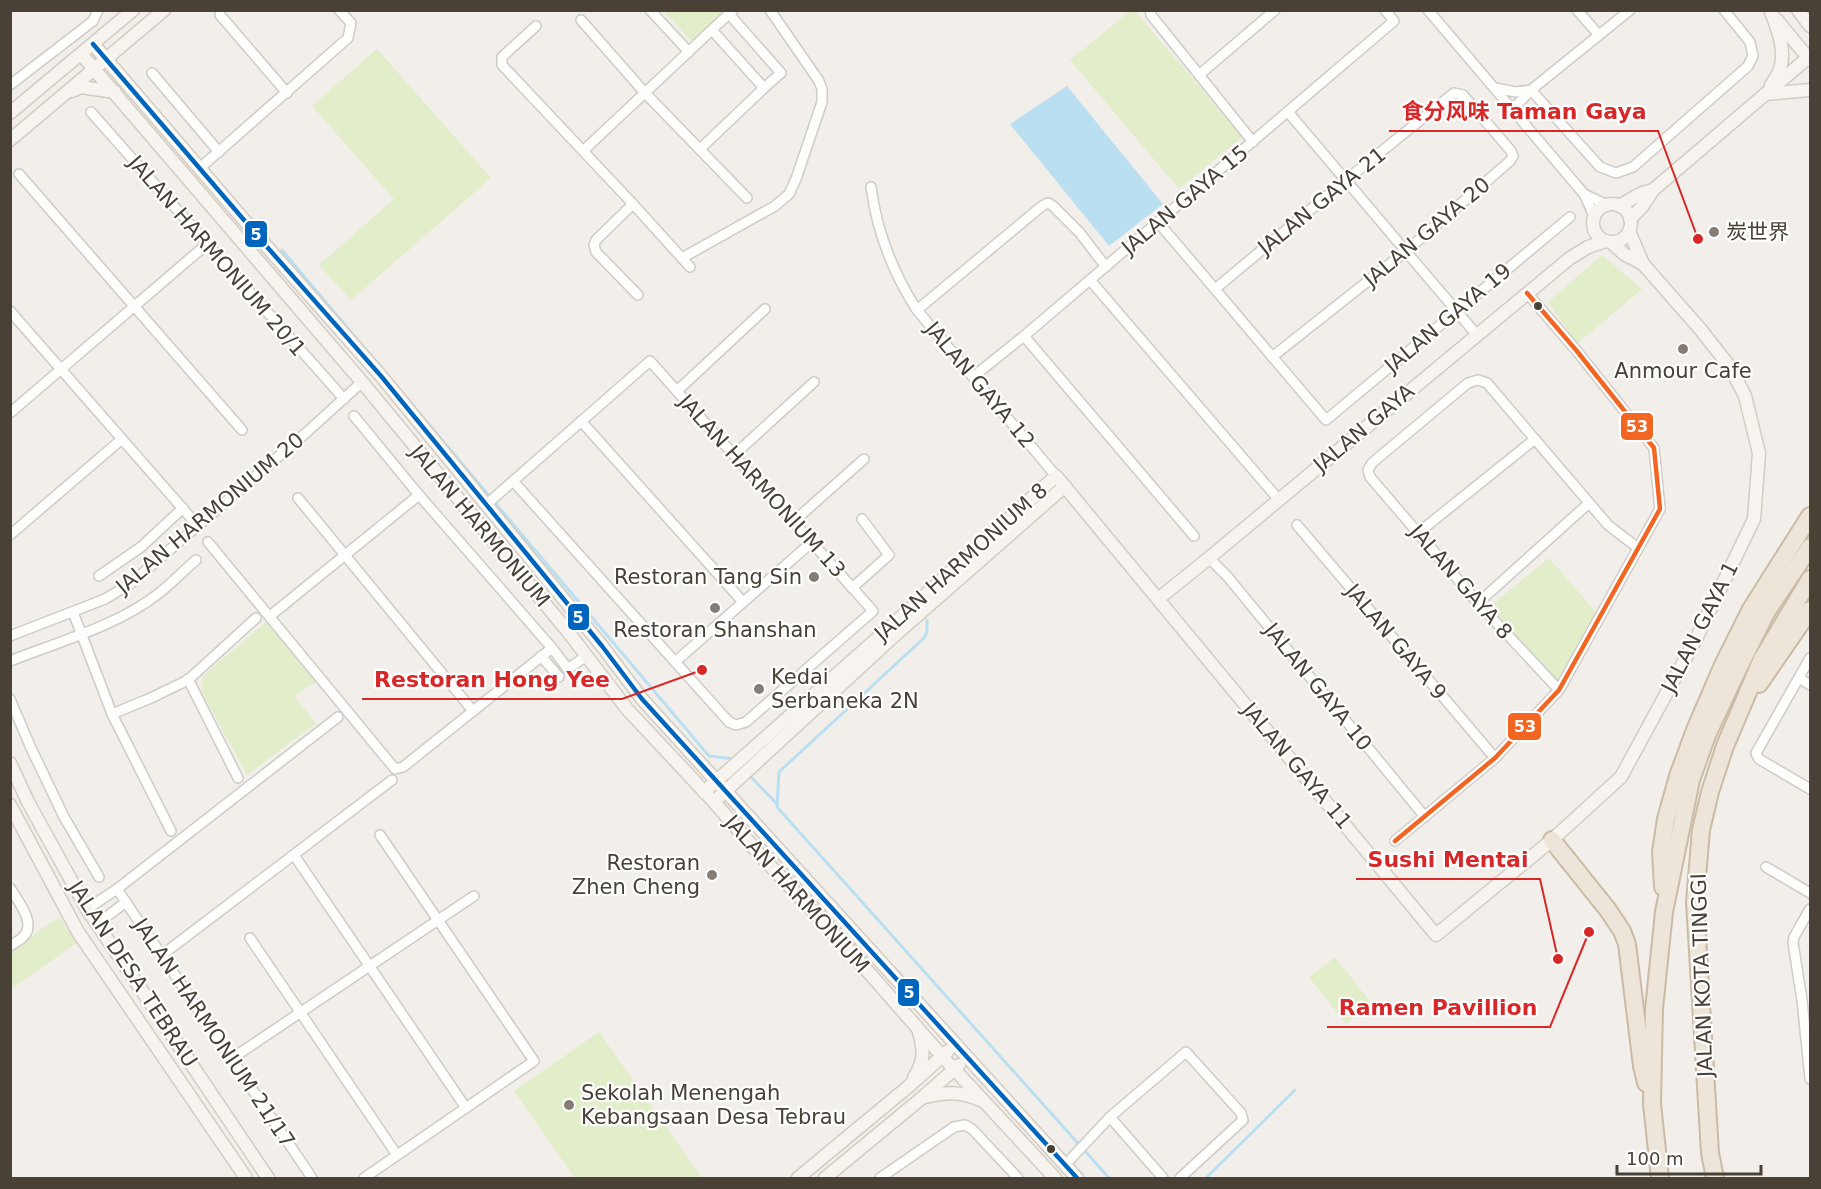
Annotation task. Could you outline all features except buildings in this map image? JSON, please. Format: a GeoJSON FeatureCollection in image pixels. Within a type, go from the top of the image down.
{"type":"FeatureCollection","features":[{"type":"Feature","properties":{"kind":"highway"},"geometry":{"type":"LineString","coordinates":[[1664,912],[1661,852],[1666,819],[1678,776],[1723,665],[1751,609],[1810,516]]}},
{"type":"Feature","properties":{"kind":"highway","name":"JALAN KOTA TINGGI"},"geometry":{"type":"LineString","coordinates":[[1660,1179],[1652,1104],[1654,1009],[1664,912],[1691,780],[1707,735],[1767,611],[1810,547]]}},
{"type":"Feature","properties":{"kind":"highway","name":"JALAN KOTA TINGGI"},"geometry":{"type":"LineString","coordinates":[[1715,1179],[1710,1153],[1695,902],[1701,830],[1725,746],[1762,659],[1810,579]]}},
{"type":"Feature","properties":{"kind":"highway"},"geometry":{"type":"LineString","coordinates":[[1744,703],[1810,610]]}},
{"type":"Feature","properties":{"kind":"highway"},"geometry":{"type":"LineString","coordinates":[[1552,840],[1608,910],[1628,944],[1642,1066],[1652,1104]]}},
{"type":"Feature","properties":{"kind":"main road"},"geometry":{"type":"LineString","coordinates":[[10,114],[133,10]]}},
{"type":"Feature","properties":{"kind":"main road"},"geometry":{"type":"LineString","coordinates":[[10,140],[96,70],[164,10]]}},
{"type":"Feature","properties":{"kind":"main road"},"geometry":{"type":"LineString","coordinates":[[1798,10],[1810,26]]}},
{"type":"Feature","properties":{"kind":"main road"},"geometry":{"type":"LineString","coordinates":[[1653,190],[1597,211],[1594,221],[1597,235],[1608,241],[1622,239],[1653,190],[1810,58],[1770,11]]}},
{"type":"Feature","properties":{"kind":"main road"},"geometry":{"type":"LineString","coordinates":[[1765,94],[1780,70],[1783,54],[1779,33],[1770,11]]}},
{"type":"Feature","properties":{"kind":"main road"},"geometry":{"type":"LineString","coordinates":[[125,81],[121,61],[130,40]]}},
{"type":"Feature","properties":{"kind":"main road","name":"JALAN HARMONIUM"},"geometry":{"type":"LineString","coordinates":[[93,45],[381,376],[602,646],[642,699],[1077,1179]]}},
{"type":"Feature","properties":{"kind":"main road","name":"JALAN HARMONIUM"},"geometry":{"type":"LineString","coordinates":[[81,54],[362,382],[562,624],[627,709],[1056,1179]]}},
{"type":"Feature","properties":{"kind":"main road"},"geometry":{"type":"LineString","coordinates":[[68,93],[81,87],[115,92]]}},
{"type":"Feature","properties":{"kind":"main road"},"geometry":{"type":"LineString","coordinates":[[1765,94],[1810,90]]}},
{"type":"Feature","properties":{"kind":"main road"},"geometry":{"type":"LineString","coordinates":[[1613,205],[1628,213],[1630,225]]}},
{"type":"Feature","properties":{"kind":"main road","name":"JALAN GAYA"},"geometry":{"type":"LineString","coordinates":[[1570,258],[1594,221]]}},
{"type":"Feature","properties":{"kind":"main road","name":"JALAN GAYA 1"},"geometry":{"type":"LineString","coordinates":[[1630,225],[1643,264]]}},
{"type":"Feature","properties":{"kind":"main road","name":"JALAN GAYA 1"},"geometry":{"type":"LineString","coordinates":[[1436,935],[1552,840],[1621,777],[1696,639],[1754,519],[1760,453],[1745,396],[1730,367],[1643,264],[1624,254],[1608,241]]}},
{"type":"Feature","properties":{"kind":"main road","name":"JALAN GAYA"},"geometry":{"type":"LineString","coordinates":[[1158,599],[1570,258],[1588,247],[1608,241]]}},
{"type":"Feature","properties":{"kind":"main road","name":"JALAN GAYA 12"},"geometry":{"type":"LineString","coordinates":[[1056,476],[1158,599]]}},
{"type":"Feature","properties":{"kind":"main road","name":"JALAN HARMONIUM 8"},"geometry":{"type":"LineString","coordinates":[[714,802],[726,790],[742,767],[1056,476]]}},
{"type":"Feature","properties":{"kind":"main road","name":"JALAN HARMONIUM 8"},"geometry":{"type":"LineString","coordinates":[[704,792],[717,780],[742,767],[1065,486]]}},
{"type":"Feature","properties":{"kind":"main road","name":"JALAN GAYA 11"},"geometry":{"type":"LineString","coordinates":[[1158,599],[1436,935]]}},
{"type":"Feature","properties":{"kind":"main road","name":"JALAN DESA TEBRAU"},"geometry":{"type":"LineString","coordinates":[[10,763],[28,802],[87,909],[268,1179]]}},
{"type":"Feature","properties":{"kind":"main road","name":"JALAN DESA TEBRAU"},"geometry":{"type":"LineString","coordinates":[[10,805],[78,932],[246,1179]]}},
{"type":"Feature","properties":{"kind":"main road"},"geometry":{"type":"LineString","coordinates":[[909,1086],[920,1068],[924,1052],[918,1029]]}},
{"type":"Feature","properties":{"kind":"main road"},"geometry":{"type":"LineString","coordinates":[[798,1179],[955,1045]]}},
{"type":"Feature","properties":{"kind":"main road"},"geometry":{"type":"LineString","coordinates":[[825,1179],[966,1058]]}},
{"type":"Feature","properties":{"kind":"main road"},"geometry":{"type":"LineString","coordinates":[[923,1097],[955,1092],[968,1094],[984,1102]]}},
{"type":"Feature","properties":{"kind":"street"},"geometry":{"type":"LineString","coordinates":[[10,85],[93,21],[98,10]]}},
{"type":"Feature","properties":{"kind":"street"},"geometry":{"type":"LineString","coordinates":[[200,168],[348,38],[351,23],[339,10]]}},
{"type":"Feature","properties":{"kind":"street"},"geometry":{"type":"LineString","coordinates":[[650,10],[689,52]]}},
{"type":"Feature","properties":{"kind":"street"},"geometry":{"type":"LineString","coordinates":[[1150,10],[1151,15],[1253,142]]}},
{"type":"Feature","properties":{"kind":"street"},"geometry":{"type":"LineString","coordinates":[[1199,75],[1275,10]]}},
{"type":"Feature","properties":{"kind":"street","name":"JALAN GAYA 15"},"geometry":{"type":"LineString","coordinates":[[974,376],[1106,267],[1394,21],[1385,10]]}},
{"type":"Feature","properties":{"kind":"street"},"geometry":{"type":"LineString","coordinates":[[1428,10],[1584,194],[1594,221]]}},
{"type":"Feature","properties":{"kind":"street"},"geometry":{"type":"LineString","coordinates":[[1577,10],[1599,35]]}},
{"type":"Feature","properties":{"kind":"street"},"geometry":{"type":"LineString","coordinates":[[1513,109],[1531,90],[1630,10]]}},
{"type":"Feature","properties":{"kind":"street"},"geometry":{"type":"LineString","coordinates":[[1531,90],[1600,167],[1616,173],[1633,167],[1748,66],[1753,56],[1750,42],[1724,10]]}},
{"type":"Feature","properties":{"kind":"street"},"geometry":{"type":"LineString","coordinates":[[583,151],[731,12],[781,73],[700,149]]}},
{"type":"Feature","properties":{"kind":"street"},"geometry":{"type":"LineString","coordinates":[[682,258],[775,206],[789,194],[796,178],[822,102],[822,88],[770,12]]}},
{"type":"Feature","properties":{"kind":"street"},"geometry":{"type":"LineString","coordinates":[[220,15],[287,93]]}},
{"type":"Feature","properties":{"kind":"street"},"geometry":{"type":"LineString","coordinates":[[581,20],[645,93],[747,198]]}},
{"type":"Feature","properties":{"kind":"street"},"geometry":{"type":"LineString","coordinates":[[536,26],[502,57],[501,62],[690,267]]}},
{"type":"Feature","properties":{"kind":"street"},"geometry":{"type":"LineString","coordinates":[[712,30],[764,88]]}},
{"type":"Feature","properties":{"kind":"street"},"geometry":{"type":"LineString","coordinates":[[152,73],[219,152]]}},
{"type":"Feature","properties":{"kind":"street"},"geometry":{"type":"LineString","coordinates":[[1494,88],[1516,92],[1531,90]]}},
{"type":"Feature","properties":{"kind":"street","name":"JALAN GAYA 21"},"geometry":{"type":"LineString","coordinates":[[1215,289],[1346,180],[1455,93],[1460,93]]}},
{"type":"Feature","properties":{"kind":"street","name":"JALAN GAYA 20"},"geometry":{"type":"LineString","coordinates":[[1272,357],[1406,251],[1512,159],[1511,151],[1460,93]]}},
{"type":"Feature","properties":{"kind":"street","name":"JALAN HARMONIUM 20/1"},"geometry":{"type":"LineString","coordinates":[[91,112],[344,399]]}},
{"type":"Feature","properties":{"kind":"street"},"geometry":{"type":"LineString","coordinates":[[1288,112],[1476,334]]}},
{"type":"Feature","properties":{"kind":"street"},"geometry":{"type":"LineString","coordinates":[[19,174],[242,430]]}},
{"type":"Feature","properties":{"kind":"street","name":"JALAN GAYA 12"},"geometry":{"type":"LineString","coordinates":[[871,188],[894,272],[917,310],[1056,476]]}},
{"type":"Feature","properties":{"kind":"street"},"geometry":{"type":"LineString","coordinates":[[1584,194],[1613,205]]}},
{"type":"Feature","properties":{"kind":"street"},"geometry":{"type":"LineString","coordinates":[[917,310],[1048,203],[1080,233],[1106,267]]}},
{"type":"Feature","properties":{"kind":"street"},"geometry":{"type":"LineString","coordinates":[[633,204],[596,240],[594,246],[596,252],[638,295]]}},
{"type":"Feature","properties":{"kind":"street","name":"JALAN GAYA 19"},"geometry":{"type":"LineString","coordinates":[[1272,357],[1326,420],[1570,217]]}},
{"type":"Feature","properties":{"kind":"street"},"geometry":{"type":"LineString","coordinates":[[1158,222],[1272,357]]}},
{"type":"Feature","properties":{"kind":"street"},"geometry":{"type":"LineString","coordinates":[[10,413],[207,244]]}},
{"type":"Feature","properties":{"kind":"street"},"geometry":{"type":"LineString","coordinates":[[1090,280],[1279,500]]}},
{"type":"Feature","properties":{"kind":"street"},"geometry":{"type":"LineString","coordinates":[[1395,841],[1495,758],[1559,690],[1660,509],[1654,448],[1527,293]]}},
{"type":"Feature","properties":{"kind":"street"},"geometry":{"type":"LineString","coordinates":[[678,391],[765,309]]}},
{"type":"Feature","properties":{"kind":"street"},"geometry":{"type":"LineString","coordinates":[[10,311],[198,526]]}},
{"type":"Feature","properties":{"kind":"street"},"geometry":{"type":"LineString","coordinates":[[1024,336],[1194,536]]}},
{"type":"Feature","properties":{"kind":"street","name":"JALAN HARMONIUM 13"},"geometry":{"type":"LineString","coordinates":[[581,421],[650,361],[873,611],[746,722],[736,725],[729,722],[675,662]]}},
{"type":"Feature","properties":{"kind":"street","name":"JALAN GAYA 8"},"geometry":{"type":"LineString","coordinates":[[1534,439],[1487,383],[1478,380],[1468,383],[1372,463],[1368,470],[1370,477],[1478,603],[1559,690]]}},
{"type":"Feature","properties":{"kind":"street","name":"JALAN HARMONIUM 20"},"geometry":{"type":"LineString","coordinates":[[10,636],[105,599],[130,584],[362,382]]}},
{"type":"Feature","properties":{"kind":"street"},"geometry":{"type":"LineString","coordinates":[[734,455],[813,382]]}},
{"type":"Feature","properties":{"kind":"street"},"geometry":{"type":"LineString","coordinates":[[354,416],[568,669]]}},
{"type":"Feature","properties":{"kind":"street"},"geometry":{"type":"LineString","coordinates":[[487,504],[581,421],[743,602]]}},
{"type":"Feature","properties":{"kind":"street"},"geometry":{"type":"LineString","coordinates":[[10,535],[122,439]]}},
{"type":"Feature","properties":{"kind":"street"},"geometry":{"type":"LineString","coordinates":[[1418,533],[1534,439],[1608,525],[1638,548]]}},
{"type":"Feature","properties":{"kind":"street"},"geometry":{"type":"LineString","coordinates":[[793,522],[864,459]]}},
{"type":"Feature","properties":{"kind":"street"},"geometry":{"type":"LineString","coordinates":[[513,481],[675,662],[812,542]]}},
{"type":"Feature","properties":{"kind":"street"},"geometry":{"type":"LineString","coordinates":[[270,616],[419,495]]}},
{"type":"Feature","properties":{"kind":"street"},"geometry":{"type":"LineString","coordinates":[[298,498],[473,711]]}},
{"type":"Feature","properties":{"kind":"street"},"geometry":{"type":"LineString","coordinates":[[1478,603],[1589,503]]}},
{"type":"Feature","properties":{"kind":"street"},"geometry":{"type":"LineString","coordinates":[[99,576],[141,547],[183,508]]}},
{"type":"Feature","properties":{"kind":"street"},"geometry":{"type":"LineString","coordinates":[[852,588],[889,555],[862,519]]}},
{"type":"Feature","properties":{"kind":"street","name":"JALAN GAYA 9"},"geometry":{"type":"LineString","coordinates":[[1297,525],[1495,758]]}},
{"type":"Feature","properties":{"kind":"street"},"geometry":{"type":"LineString","coordinates":[[208,542],[395,769],[403,767],[552,648]]}},
{"type":"Feature","properties":{"kind":"street","name":"JALAN GAYA 10"},"geometry":{"type":"LineString","coordinates":[[1209,558],[1227,576],[1425,817]]}},
{"type":"Feature","properties":{"kind":"street"},"geometry":{"type":"LineString","coordinates":[[10,661],[82,635],[144,604],[196,560]]}},
{"type":"Feature","properties":{"kind":"street"},"geometry":{"type":"LineString","coordinates":[[73,612],[112,714],[171,831]]}},
{"type":"Feature","properties":{"kind":"street"},"geometry":{"type":"LineString","coordinates":[[112,714],[188,679],[256,618]]}},
{"type":"Feature","properties":{"kind":"street"},"geometry":{"type":"LineString","coordinates":[[541,657],[564,678],[568,669],[586,656]]}},
{"type":"Feature","properties":{"kind":"street"},"geometry":{"type":"LineString","coordinates":[[1810,658],[1756,753],[1759,759],[1810,789]]}},
{"type":"Feature","properties":{"kind":"street"},"geometry":{"type":"LineString","coordinates":[[1799,678],[1810,685]]}},
{"type":"Feature","properties":{"kind":"street"},"geometry":{"type":"LineString","coordinates":[[188,679],[238,778]]}},
{"type":"Feature","properties":{"kind":"street"},"geometry":{"type":"LineString","coordinates":[[10,699],[64,817],[99,878]]}},
{"type":"Feature","properties":{"kind":"street"},"geometry":{"type":"LineString","coordinates":[[87,909],[338,717]]}},
{"type":"Feature","properties":{"kind":"street"},"geometry":{"type":"LineString","coordinates":[[162,955],[392,780]]}},
{"type":"Feature","properties":{"kind":"street"},"geometry":{"type":"LineString","coordinates":[[364,1179],[534,1061],[380,835]]}},
{"type":"Feature","properties":{"kind":"street"},"geometry":{"type":"LineString","coordinates":[[294,855],[466,1108]]}},
{"type":"Feature","properties":{"kind":"street"},"geometry":{"type":"LineString","coordinates":[[1766,867],[1810,894]]}},
{"type":"Feature","properties":{"kind":"street"},"geometry":{"type":"LineString","coordinates":[[10,888],[26,913],[28,930],[24,937],[10,946]]}},
{"type":"Feature","properties":{"kind":"street","name":"JALAN HARMONIUM 21/17"},"geometry":{"type":"LineString","coordinates":[[117,888],[312,1179]]}},
{"type":"Feature","properties":{"kind":"street"},"geometry":{"type":"LineString","coordinates":[[231,1059],[474,896]]}},
{"type":"Feature","properties":{"kind":"street"},"geometry":{"type":"LineString","coordinates":[[97,924],[126,902]]}},
{"type":"Feature","properties":{"kind":"street"},"geometry":{"type":"LineString","coordinates":[[1810,909],[1793,943],[1806,1002],[1810,1078]]}},
{"type":"Feature","properties":{"kind":"street"},"geometry":{"type":"LineString","coordinates":[[250,938],[397,1155]]}},
{"type":"Feature","properties":{"kind":"street"},"geometry":{"type":"LineString","coordinates":[[1065,1166],[1110,1118],[1186,1052],[1241,1113],[1243,1120],[1180,1179]]}},
{"type":"Feature","properties":{"kind":"street"},"geometry":{"type":"LineString","coordinates":[[1110,1118],[1163,1179]]}},
{"type":"Feature","properties":{"kind":"street"},"geometry":{"type":"LineString","coordinates":[[880,1179],[954,1127],[965,1125],[972,1129],[1018,1179]]}},
{"type":"Feature","properties":{"kind":"green space"},"geometry":{"type":"Polygon","coordinates":[[[663,11],[724,11],[692,41],[663,11]]]}},
{"type":"Feature","properties":{"kind":"green space"},"geometry":{"type":"Polygon","coordinates":[[[1130,11],[1135,11],[1242,137],[1179,189],[1070,60],[1130,11]]]}},
{"type":"Feature","properties":{"kind":"green space"},"geometry":{"type":"Polygon","coordinates":[[[377,49],[491,178],[351,300],[319,265],[394,199],[312,106],[377,49]]]}},
{"type":"Feature","properties":{"kind":"green space"},"geometry":{"type":"Polygon","coordinates":[[[1602,255],[1642,289],[1577,344],[1548,302],[1602,255]]]}},
{"type":"Feature","properties":{"kind":"green space"},"geometry":{"type":"Polygon","coordinates":[[[1549,558],[1596,612],[1557,682],[1490,606],[1549,558]]]}},
{"type":"Feature","properties":{"kind":"green space"},"geometry":{"type":"Polygon","coordinates":[[[266,622],[316,682],[294,696],[316,723],[247,775],[201,691],[203,676],[266,622]]]}},
{"type":"Feature","properties":{"kind":"green space"},"geometry":{"type":"Polygon","coordinates":[[[59,917],[77,943],[11,989],[11,950],[59,917]]]}},
{"type":"Feature","properties":{"kind":"green space"},"geometry":{"type":"Polygon","coordinates":[[[1335,957],[1372,1004],[1346,1024],[1309,977],[1335,957]]]}},
{"type":"Feature","properties":{"kind":"green space"},"geometry":{"type":"Polygon","coordinates":[[[599,1032],[702,1178],[575,1178],[514,1091],[599,1032]]]}},
{"type":"Feature","properties":{"kind":"water"},"geometry":{"type":"Polygon","coordinates":[[[1067,86],[1163,204],[1109,246],[1010,124],[1067,86]]]}},
{"type":"Feature","properties":{"kind":"waterway"},"geometry":{"type":"LineString","coordinates":[[282,250],[381,368]]}},
{"type":"Feature","properties":{"kind":"waterway"},"geometry":{"type":"LineString","coordinates":[[393,382],[709,756],[735,759]]}},
{"type":"Feature","properties":{"kind":"waterway"},"geometry":{"type":"LineString","coordinates":[[927,620],[927,632],[924,638],[779,772],[777,807],[1109,1178]]}},
{"type":"Feature","properties":{"kind":"waterway"},"geometry":{"type":"LineString","coordinates":[[749,775],[776,803]]}},
{"type":"Feature","properties":{"kind":"waterway"},"geometry":{"type":"LineString","coordinates":[[1206,1178],[1295,1090]]}},
{"type":"Feature","properties":{"kind":"transit line","name":"5"},"geometry":{"type":"LineString","coordinates":[[93,44],[381,376],[602,646],[642,699],[1077,1178]]}},
{"type":"Feature","properties":{"kind":"transit line","name":"53"},"geometry":{"type":"LineString","coordinates":[[1395,841],[1495,758],[1559,690],[1660,509],[1654,448],[1527,293]]}},
{"type":"Feature","properties":{"kind":"place","name":"炭世界"},"geometry":{"type":"Point","coordinates":[1714,232]}},
{"type":"Feature","properties":{"kind":"place","name":"食分风味 Taman Gaya"},"geometry":{"type":"Point","coordinates":[1698,239]}},
{"type":"Feature","properties":{"kind":"place","name":"Anmour Cafe"},"geometry":{"type":"Point","coordinates":[1683,349]}},
{"type":"Feature","properties":{"kind":"place","name":"Restoran Tang Sin"},"geometry":{"type":"Point","coordinates":[814,577]}},
{"type":"Feature","properties":{"kind":"place","name":"Restoran Shanshan"},"geometry":{"type":"Point","coordinates":[715,608]}},
{"type":"Feature","properties":{"kind":"place","name":"Restoran Hong Yee"},"geometry":{"type":"Point","coordinates":[702,670]}},
{"type":"Feature","properties":{"kind":"place","name":"Kedai Serbaneka 2N"},"geometry":{"type":"Point","coordinates":[759,689]}},
{"type":"Feature","properties":{"kind":"place","name":"Restoran Zhen Cheng"},"geometry":{"type":"Point","coordinates":[712,875]}},
{"type":"Feature","properties":{"kind":"place","name":"Ramen Pavillion"},"geometry":{"type":"Point","coordinates":[1589,932]}},
{"type":"Feature","properties":{"kind":"place","name":"Sushi Mentai"},"geometry":{"type":"Point","coordinates":[1558,959]}},
{"type":"Feature","properties":{"kind":"place","name":"Sekolah Menengah Kebangsaan Desa Tebrau"},"geometry":{"type":"Point","coordinates":[569,1105]}}]}
